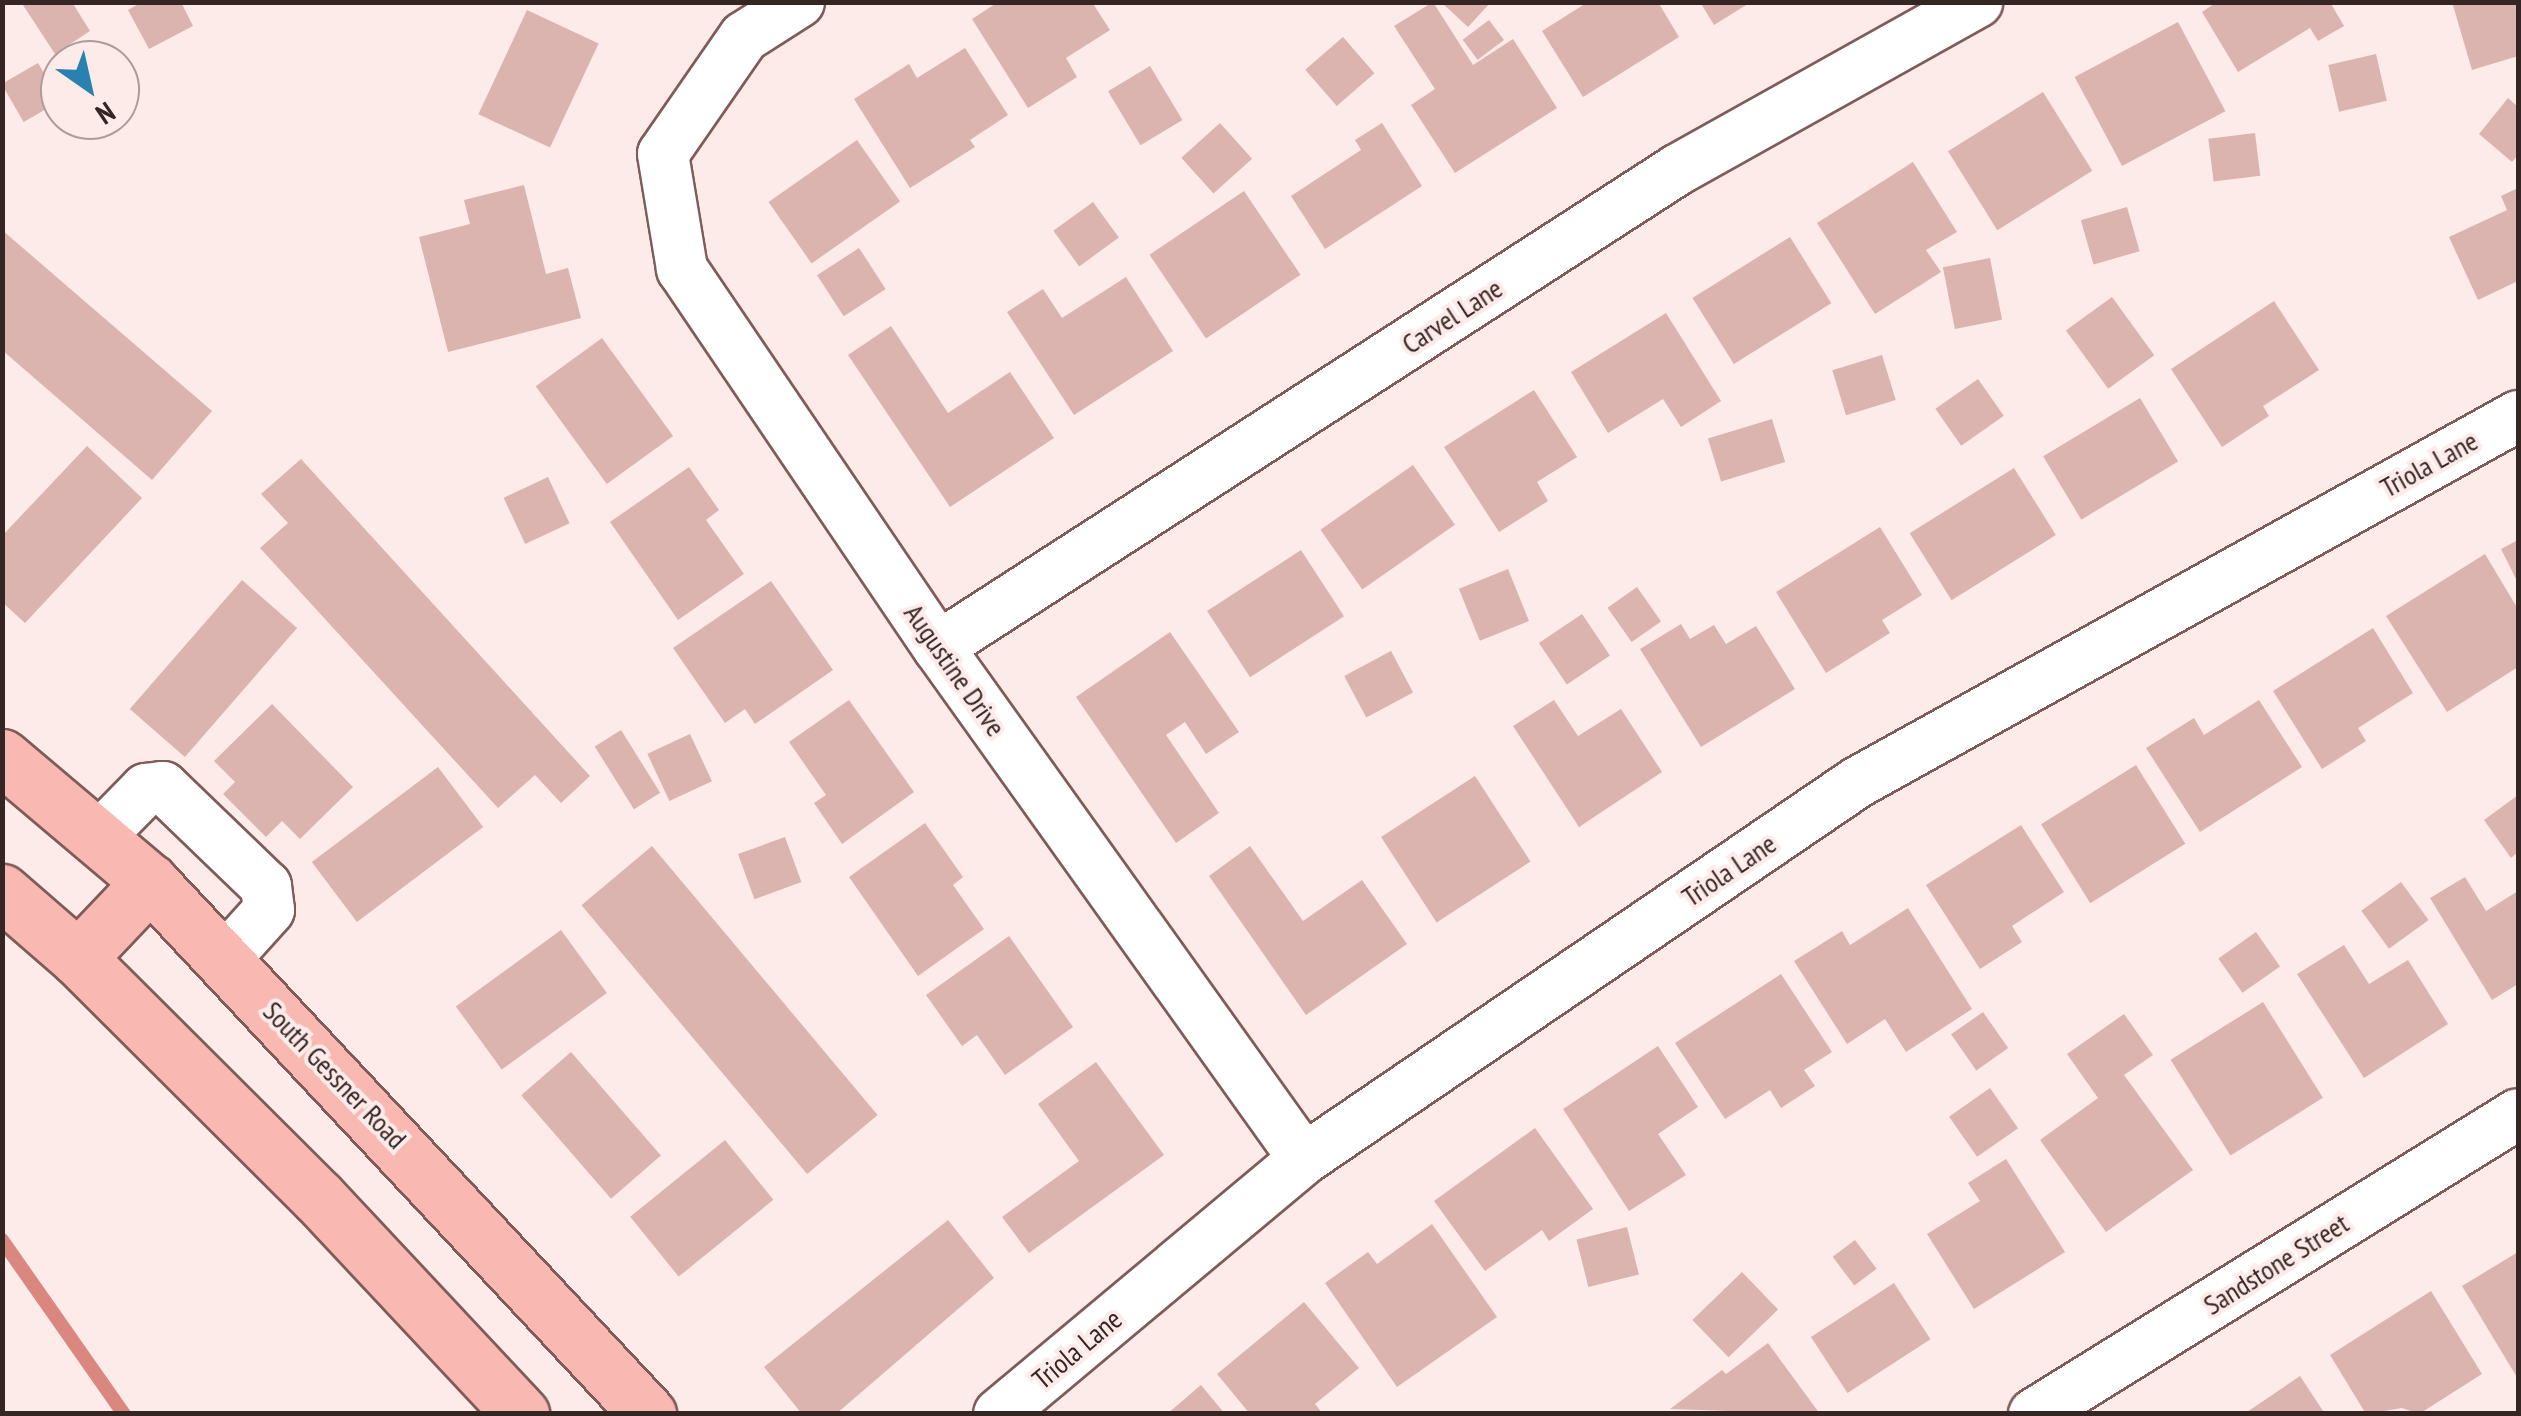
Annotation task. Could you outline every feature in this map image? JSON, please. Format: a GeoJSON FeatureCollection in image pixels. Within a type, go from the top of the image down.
{"type":"FeatureCollection","features":[{"type":"Feature","properties":{"kind":"main road","name":"South Gessner Road"},"geometry":{"type":"LineString","coordinates":[[2,757],[150,882],[648,1414]]}},
{"type":"Feature","properties":{"kind":"main road"},"geometry":{"type":"LineString","coordinates":[[78,958],[150,882]]}},
{"type":"Feature","properties":{"kind":"main road"},"geometry":{"type":"LineString","coordinates":[[2,892],[78,958],[319,1198],[521,1414]]}},
{"type":"Feature","properties":{"kind":"street","name":"Augustine Drive"},"geometry":{"type":"LineString","coordinates":[[799,2],[744,37],[663,154],[682,269],[938,647],[1304,1159]]}},
{"type":"Feature","properties":{"kind":"street","name":"Carvel Lane"},"geometry":{"type":"LineString","coordinates":[[938,647],[1678,170],[1977,2]]}},
{"type":"Feature","properties":{"kind":"street","name":"Triola Lane"},"geometry":{"type":"LineString","coordinates":[[1023,1406],[1304,1159],[1858,782],[2518,416]]}},
{"type":"Feature","properties":{"kind":"street"},"geometry":{"type":"LineString","coordinates":[[98,838],[146,789],[163,787],[266,886],[268,910],[224,960]]}},
{"type":"Feature","properties":{"kind":"street","name":"Sandstone Street"},"geometry":{"type":"LineString","coordinates":[[2034,1414],[2518,1114]]}},
{"type":"Feature","properties":{"kind":"building"},"geometry":{"type":"Polygon","coordinates":[[[21,2],[72,2],[90,31],[76,40],[46,40],[21,2]]]}},
{"type":"Feature","properties":{"kind":"building"},"geometry":{"type":"Polygon","coordinates":[[[142,2],[181,2],[193,26],[149,49],[128,10],[142,2]]]}},
{"type":"Feature","properties":{"kind":"building"},"geometry":{"type":"Polygon","coordinates":[[[998,2],[1092,2],[1110,30],[1066,58],[1077,77],[1028,108],[972,19],[998,2]]]}},
{"type":"Feature","properties":{"kind":"building"},"geometry":{"type":"Polygon","coordinates":[[[1433,2],[1473,65],[1513,39],[1557,108],[1455,173],[1411,105],[1435,89],[1394,26],[1433,2]]]}},
{"type":"Feature","properties":{"kind":"building"},"geometry":{"type":"Polygon","coordinates":[[[1441,2],[1491,2],[1468,27],[1441,2]]]}},
{"type":"Feature","properties":{"kind":"building"},"geometry":{"type":"Polygon","coordinates":[[[1588,2],[1658,2],[1679,37],[1583,97],[1542,31],[1588,2]]]}},
{"type":"Feature","properties":{"kind":"building"},"geometry":{"type":"Polygon","coordinates":[[[1700,2],[1751,2],[1714,25],[1700,2]]]}},
{"type":"Feature","properties":{"kind":"building"},"geometry":{"type":"Polygon","coordinates":[[[2217,2],[2330,2],[2344,26],[2318,41],[2310,28],[2238,72],[2202,12],[2217,2]]]}},
{"type":"Feature","properties":{"kind":"building"},"geometry":{"type":"Polygon","coordinates":[[[2452,2],[2518,2],[2518,56],[2472,70],[2452,2]]]}},
{"type":"Feature","properties":{"kind":"building"},"geometry":{"type":"Polygon","coordinates":[[[527,10],[599,43],[550,148],[478,114],[527,10]]]}},
{"type":"Feature","properties":{"kind":"building"},"geometry":{"type":"Polygon","coordinates":[[[1489,20],[1504,40],[1478,60],[1463,40],[1489,20]]]}},
{"type":"Feature","properties":{"kind":"building"},"geometry":{"type":"Polygon","coordinates":[[[2178,22],[2225,111],[2122,166],[2075,77],[2178,22]]]}},
{"type":"Feature","properties":{"kind":"building"},"geometry":{"type":"Polygon","coordinates":[[[1343,37],[1374,73],[1337,106],[1305,70],[1343,37]]]}},
{"type":"Feature","properties":{"kind":"building"},"geometry":{"type":"Polygon","coordinates":[[[965,48],[1008,115],[970,140],[975,147],[910,188],[854,99],[909,64],[917,78],[965,48]]]}},
{"type":"Feature","properties":{"kind":"building"},"geometry":{"type":"Polygon","coordinates":[[[2376,54],[2387,101],[2339,112],[2328,65],[2376,54]]]}},
{"type":"Feature","properties":{"kind":"building"},"geometry":{"type":"Polygon","coordinates":[[[38,63],[40,113],[24,122],[2,84],[38,63]]]}},
{"type":"Feature","properties":{"kind":"building"},"geometry":{"type":"Polygon","coordinates":[[[1150,66],[1182,120],[1140,145],[1108,91],[1150,66]]]}},
{"type":"Feature","properties":{"kind":"building"},"geometry":{"type":"Polygon","coordinates":[[[2043,92],[2092,171],[1997,230],[1948,151],[2043,92]]]}},
{"type":"Feature","properties":{"kind":"building"},"geometry":{"type":"Polygon","coordinates":[[[2508,98],[2518,107],[2518,155],[2512,162],[2479,134],[2508,98]]]}},
{"type":"Feature","properties":{"kind":"building"},"geometry":{"type":"Polygon","coordinates":[[[1220,123],[1252,159],[1213,193],[1181,158],[1220,123]]]}},
{"type":"Feature","properties":{"kind":"building"},"geometry":{"type":"Polygon","coordinates":[[[1382,123],[1422,186],[1325,249],[1291,196],[1361,150],[1355,140],[1382,123]]]}},
{"type":"Feature","properties":{"kind":"building"},"geometry":{"type":"Polygon","coordinates":[[[2255,133],[2260,176],[2214,181],[2208,139],[2255,133]]]}},
{"type":"Feature","properties":{"kind":"building"},"geometry":{"type":"Polygon","coordinates":[[[857,140],[900,201],[812,263],[769,202],[857,140]]]}},
{"type":"Feature","properties":{"kind":"building"},"geometry":{"type":"Polygon","coordinates":[[[1913,162],[1957,232],[1926,250],[1941,272],[1875,314],[1817,223],[1913,162]]]}},
{"type":"Feature","properties":{"kind":"building"},"geometry":{"type":"Polygon","coordinates":[[[524,185],[546,274],[568,268],[581,318],[448,352],[419,237],[470,224],[464,200],[524,185]]]}},
{"type":"Feature","properties":{"kind":"building"},"geometry":{"type":"Polygon","coordinates":[[[2518,188],[2518,281],[2478,300],[2449,237],[2507,210],[2501,196],[2518,188]]]}},
{"type":"Feature","properties":{"kind":"building"},"geometry":{"type":"Polygon","coordinates":[[[1244,191],[1300,275],[1206,338],[1149,255],[1244,191]]]}},
{"type":"Feature","properties":{"kind":"building"},"geometry":{"type":"Polygon","coordinates":[[[1093,202],[1119,238],[1079,266],[1053,231],[1093,202]]]}},
{"type":"Feature","properties":{"kind":"building"},"geometry":{"type":"Polygon","coordinates":[[[2127,207],[2140,251],[2094,264],[2081,220],[2127,207]]]}},
{"type":"Feature","properties":{"kind":"building"},"geometry":{"type":"Polygon","coordinates":[[[2,230],[212,411],[152,480],[2,350],[2,230]]]}},
{"type":"Feature","properties":{"kind":"building"},"geometry":{"type":"Polygon","coordinates":[[[1790,237],[1831,303],[1734,364],[1692,298],[1790,237]]]}},
{"type":"Feature","properties":{"kind":"building"},"geometry":{"type":"Polygon","coordinates":[[[859,248],[886,289],[844,316],[817,275],[859,248]]]}},
{"type":"Feature","properties":{"kind":"building"},"geometry":{"type":"Polygon","coordinates":[[[1990,258],[2002,320],[1955,329],[1943,267],[1990,258]]]}},
{"type":"Feature","properties":{"kind":"building"},"geometry":{"type":"Polygon","coordinates":[[[1126,277],[1173,351],[1074,415],[1007,312],[1043,289],[1062,318],[1126,277]]]}},
{"type":"Feature","properties":{"kind":"building"},"geometry":{"type":"Polygon","coordinates":[[[2112,297],[2154,355],[2108,389],[2066,331],[2112,297]]]}},
{"type":"Feature","properties":{"kind":"building"},"geometry":{"type":"Polygon","coordinates":[[[2274,301],[2319,370],[2263,406],[2269,416],[2222,447],[2171,369],[2274,301]]]}},
{"type":"Feature","properties":{"kind":"building"},"geometry":{"type":"Polygon","coordinates":[[[1666,313],[1721,401],[1681,427],[1663,399],[1608,433],[1571,372],[1666,313]]]}},
{"type":"Feature","properties":{"kind":"building"},"geometry":{"type":"Polygon","coordinates":[[[891,326],[948,413],[1010,372],[1054,438],[950,507],[848,355],[891,326]]]}},
{"type":"Feature","properties":{"kind":"building"},"geometry":{"type":"Polygon","coordinates":[[[602,338],[673,436],[607,484],[536,386],[602,338]]]}},
{"type":"Feature","properties":{"kind":"building"},"geometry":{"type":"Polygon","coordinates":[[[1882,355],[1896,400],[1846,415],[1832,370],[1882,355]]]}},
{"type":"Feature","properties":{"kind":"building"},"geometry":{"type":"Polygon","coordinates":[[[1978,379],[2004,416],[1961,446],[1935,409],[1978,379]]]}},
{"type":"Feature","properties":{"kind":"building"},"geometry":{"type":"Polygon","coordinates":[[[1534,390],[1577,457],[1537,482],[1548,501],[1499,532],[1444,447],[1534,390]]]}},
{"type":"Feature","properties":{"kind":"building"},"geometry":{"type":"Polygon","coordinates":[[[2140,398],[2178,461],[2081,520],[2043,456],[2140,398]]]}},
{"type":"Feature","properties":{"kind":"building"},"geometry":{"type":"Polygon","coordinates":[[[1772,419],[1785,462],[1721,482],[1708,439],[1772,419]]]}},
{"type":"Feature","properties":{"kind":"building"},"geometry":{"type":"Polygon","coordinates":[[[87,446],[142,498],[25,623],[2,602],[2,536],[87,446]]]}},
{"type":"Feature","properties":{"kind":"building"},"geometry":{"type":"Polygon","coordinates":[[[301,459],[590,776],[561,803],[535,775],[498,808],[260,548],[288,523],[261,494],[301,459]]]}},
{"type":"Feature","properties":{"kind":"building"},"geometry":{"type":"Polygon","coordinates":[[[1413,465],[1455,525],[1362,590],[1320,530],[1413,465]]]}},
{"type":"Feature","properties":{"kind":"building"},"geometry":{"type":"Polygon","coordinates":[[[689,467],[719,510],[706,520],[744,574],[678,620],[610,522],[689,467]]]}},
{"type":"Feature","properties":{"kind":"building"},"geometry":{"type":"Polygon","coordinates":[[[2014,468],[2056,535],[1952,600],[1910,533],[2014,468]]]}},
{"type":"Feature","properties":{"kind":"building"},"geometry":{"type":"Polygon","coordinates":[[[548,477],[570,523],[525,544],[504,498],[548,477]]]}},
{"type":"Feature","properties":{"kind":"building"},"geometry":{"type":"Polygon","coordinates":[[[1880,527],[1922,595],[1882,620],[1890,633],[1826,673],[1776,592],[1880,527]]]}},
{"type":"Feature","properties":{"kind":"building"},"geometry":{"type":"Polygon","coordinates":[[[2518,540],[2518,583],[2501,549],[2518,540]]]}},
{"type":"Feature","properties":{"kind":"building"},"geometry":{"type":"Polygon","coordinates":[[[1301,550],[1344,616],[1250,677],[1207,611],[1301,550]]]}},
{"type":"Feature","properties":{"kind":"building"},"geometry":{"type":"Polygon","coordinates":[[[2485,554],[2518,609],[2518,667],[2447,712],[2386,616],[2485,554]]]}},
{"type":"Feature","properties":{"kind":"building"},"geometry":{"type":"Polygon","coordinates":[[[1508,569],[1529,621],[1480,641],[1459,589],[1508,569]]]}},
{"type":"Feature","properties":{"kind":"building"},"geometry":{"type":"Polygon","coordinates":[[[242,580],[297,628],[185,757],[130,709],[242,580]]]}},
{"type":"Feature","properties":{"kind":"building"},"geometry":{"type":"Polygon","coordinates":[[[771,581],[833,670],[755,724],[745,709],[725,723],[673,648],[771,581]]]}},
{"type":"Feature","properties":{"kind":"building"},"geometry":{"type":"Polygon","coordinates":[[[1637,587],[1661,621],[1632,642],[1608,608],[1637,587]]]}},
{"type":"Feature","properties":{"kind":"building"},"geometry":{"type":"Polygon","coordinates":[[[1582,614],[1610,655],[1567,685],[1539,643],[1582,614]]]}},
{"type":"Feature","properties":{"kind":"building"},"geometry":{"type":"Polygon","coordinates":[[[1681,624],[1690,639],[1714,625],[1726,644],[1756,626],[1795,689],[1701,747],[1640,649],[1681,624]]]}},
{"type":"Feature","properties":{"kind":"building"},"geometry":{"type":"Polygon","coordinates":[[[2373,628],[2413,693],[2358,728],[2366,741],[2322,769],[2273,691],[2373,628]]]}},
{"type":"Feature","properties":{"kind":"building"},"geometry":{"type":"Polygon","coordinates":[[[1170,632],[1239,732],[1206,754],[1185,722],[1166,735],[1219,813],[1176,843],[1076,697],[1170,632]]]}},
{"type":"Feature","properties":{"kind":"building"},"geometry":{"type":"Polygon","coordinates":[[[1391,651],[1413,692],[1366,717],[1344,676],[1391,651]]]}},
{"type":"Feature","properties":{"kind":"building"},"geometry":{"type":"Polygon","coordinates":[[[849,700],[914,792],[842,844],[814,803],[826,795],[789,742],[849,700]]]}},
{"type":"Feature","properties":{"kind":"building"},"geometry":{"type":"Polygon","coordinates":[[[1554,700],[1578,736],[1621,709],[1662,772],[1579,827],[1513,726],[1554,700]]]}},
{"type":"Feature","properties":{"kind":"building"},"geometry":{"type":"Polygon","coordinates":[[[2259,700],[2302,767],[2200,832],[2146,748],[2194,718],[2204,735],[2259,700]]]}},
{"type":"Feature","properties":{"kind":"building"},"geometry":{"type":"Polygon","coordinates":[[[272,704],[353,787],[300,839],[282,821],[266,837],[223,794],[235,782],[214,761],[272,704]]]}},
{"type":"Feature","properties":{"kind":"building"},"geometry":{"type":"Polygon","coordinates":[[[621,730],[660,793],[634,809],[595,746],[621,730]]]}},
{"type":"Feature","properties":{"kind":"building"},"geometry":{"type":"Polygon","coordinates":[[[690,734],[712,781],[669,801],[647,754],[690,734]]]}},
{"type":"Feature","properties":{"kind":"building"},"geometry":{"type":"Polygon","coordinates":[[[2136,765],[2185,844],[2090,903],[2041,824],[2136,765]]]}},
{"type":"Feature","properties":{"kind":"building"},"geometry":{"type":"Polygon","coordinates":[[[438,767],[483,827],[357,922],[312,862],[438,767]]]}},
{"type":"Feature","properties":{"kind":"building"},"geometry":{"type":"Polygon","coordinates":[[[1475,776],[1531,862],[1437,923],[1381,837],[1475,776]]]}},
{"type":"Feature","properties":{"kind":"building"},"geometry":{"type":"Polygon","coordinates":[[[2518,795],[2518,852],[2511,858],[2484,820],[2518,795]]]}},
{"type":"Feature","properties":{"kind":"building"},"geometry":{"type":"Polygon","coordinates":[[[925,823],[963,877],[953,885],[984,929],[918,976],[849,877],[925,823]]]}},
{"type":"Feature","properties":{"kind":"building"},"geometry":{"type":"Polygon","coordinates":[[[2021,825],[2064,892],[2012,926],[2022,942],[1980,969],[1926,885],[2021,825]]]}},
{"type":"Feature","properties":{"kind":"building"},"geometry":{"type":"Polygon","coordinates":[[[785,837],[801,882],[754,899],[738,854],[785,837]]]}},
{"type":"Feature","properties":{"kind":"building"},"geometry":{"type":"Polygon","coordinates":[[[652,846],[878,1115],[807,1174],[582,905],[652,846]]]}},
{"type":"Feature","properties":{"kind":"building"},"geometry":{"type":"Polygon","coordinates":[[[1250,846],[1303,921],[1362,880],[1407,944],[1306,1015],[1209,876],[1250,846]]]}},
{"type":"Feature","properties":{"kind":"building"},"geometry":{"type":"Polygon","coordinates":[[[2465,877],[2486,911],[2518,891],[2518,984],[2492,1000],[2430,898],[2465,877]]]}},
{"type":"Feature","properties":{"kind":"building"},"geometry":{"type":"Polygon","coordinates":[[[2401,882],[2429,920],[2389,949],[2361,911],[2401,882]]]}},
{"type":"Feature","properties":{"kind":"building"},"geometry":{"type":"Polygon","coordinates":[[[1908,908],[1972,1009],[1906,1052],[1885,1019],[1847,1044],[1794,961],[1842,931],[1850,945],[1908,908]]]}},
{"type":"Feature","properties":{"kind":"building"},"geometry":{"type":"Polygon","coordinates":[[[561,930],[607,993],[502,1070],[456,1006],[561,930]]]}},
{"type":"Feature","properties":{"kind":"building"},"geometry":{"type":"Polygon","coordinates":[[[2256,932],[2280,966],[2242,993],[2218,958],[2256,932]]]}},
{"type":"Feature","properties":{"kind":"building"},"geometry":{"type":"Polygon","coordinates":[[[1009,936],[1073,1027],[1005,1075],[977,1035],[962,1046],[926,995],[1009,936]]]}},
{"type":"Feature","properties":{"kind":"building"},"geometry":{"type":"Polygon","coordinates":[[[2344,945],[2369,984],[2408,960],[2448,1024],[2364,1078],[2297,974],[2344,945]]]}},
{"type":"Feature","properties":{"kind":"building"},"geometry":{"type":"Polygon","coordinates":[[[1781,974],[1832,1052],[1804,1070],[1815,1086],[1781,1108],[1770,1090],[1725,1119],[1675,1043],[1781,974]]]}},
{"type":"Feature","properties":{"kind":"building"},"geometry":{"type":"Polygon","coordinates":[[[2263,1002],[2323,1098],[2230,1156],[2171,1060],[2263,1002]]]}},
{"type":"Feature","properties":{"kind":"building"},"geometry":{"type":"Polygon","coordinates":[[[1983,1012],[2008,1048],[1976,1070],[1951,1034],[1983,1012]]]}},
{"type":"Feature","properties":{"kind":"building"},"geometry":{"type":"Polygon","coordinates":[[[2124,1014],[2153,1055],[2124,1075],[2193,1170],[2106,1232],[2040,1140],[2098,1098],[2067,1054],[2124,1014]]]}},
{"type":"Feature","properties":{"kind":"building"},"geometry":{"type":"Polygon","coordinates":[[[1658,1046],[1698,1107],[1658,1134],[1686,1175],[1629,1211],[1563,1109],[1658,1046]]]}},
{"type":"Feature","properties":{"kind":"building"},"geometry":{"type":"Polygon","coordinates":[[[571,1052],[661,1155],[611,1199],[521,1095],[571,1052]]]}},
{"type":"Feature","properties":{"kind":"building"},"geometry":{"type":"Polygon","coordinates":[[[1096,1062],[1164,1155],[1029,1253],[1002,1217],[1079,1161],[1038,1104],[1096,1062]]]}},
{"type":"Feature","properties":{"kind":"building"},"geometry":{"type":"Polygon","coordinates":[[[1990,1088],[2018,1128],[1977,1157],[1949,1117],[1990,1088]]]}},
{"type":"Feature","properties":{"kind":"building"},"geometry":{"type":"Polygon","coordinates":[[[1535,1128],[1593,1209],[1549,1241],[1542,1230],[1485,1271],[1434,1201],[1535,1128]]]}},
{"type":"Feature","properties":{"kind":"building"},"geometry":{"type":"Polygon","coordinates":[[[725,1140],[773,1200],[679,1277],[630,1217],[725,1140]]]}},
{"type":"Feature","properties":{"kind":"building"},"geometry":{"type":"Polygon","coordinates":[[[2006,1159],[2065,1252],[1974,1309],[1927,1234],[1980,1201],[1968,1183],[2006,1159]]]}},
{"type":"Feature","properties":{"kind":"building"},"geometry":{"type":"Polygon","coordinates":[[[948,1220],[994,1278],[836,1414],[802,1414],[764,1367],[948,1220]]]}},
{"type":"Feature","properties":{"kind":"building"},"geometry":{"type":"Polygon","coordinates":[[[1432,1224],[1497,1317],[1397,1387],[1325,1283],[1368,1252],[1377,1264],[1432,1224]]]}},
{"type":"Feature","properties":{"kind":"building"},"geometry":{"type":"Polygon","coordinates":[[[1627,1227],[1639,1275],[1588,1287],[1577,1240],[1627,1227]]]}},
{"type":"Feature","properties":{"kind":"building"},"geometry":{"type":"Polygon","coordinates":[[[1855,1240],[1877,1269],[1854,1286],[1833,1257],[1855,1240]]]}},
{"type":"Feature","properties":{"kind":"building"},"geometry":{"type":"Polygon","coordinates":[[[2518,1252],[2518,1379],[2462,1286],[2518,1252]]]}},
{"type":"Feature","properties":{"kind":"building"},"geometry":{"type":"Polygon","coordinates":[[[1742,1272],[1778,1309],[1728,1357],[1692,1320],[1742,1272]]]}},
{"type":"Feature","properties":{"kind":"building"},"geometry":{"type":"Polygon","coordinates":[[[1894,1283],[1930,1339],[1847,1393],[1811,1337],[1894,1283]]]}},
{"type":"Feature","properties":{"kind":"building"},"geometry":{"type":"Polygon","coordinates":[[[2431,1291],[2482,1374],[2419,1414],[2402,1408],[2366,1414],[2330,1355],[2431,1291]]]}},
{"type":"Feature","properties":{"kind":"building"},"geometry":{"type":"Polygon","coordinates":[[[1304,1302],[1359,1368],[1315,1404],[1323,1414],[1250,1414],[1217,1374],[1304,1302]]]}},
{"type":"Feature","properties":{"kind":"building"},"geometry":{"type":"Polygon","coordinates":[[[1768,1343],[1820,1414],[1670,1409],[1722,1370],[1726,1374],[1768,1343]]]}},
{"type":"Feature","properties":{"kind":"building"},"geometry":{"type":"Polygon","coordinates":[[[2300,1376],[2325,1414],[2244,1414],[2300,1376]]]}},
{"type":"Feature","properties":{"kind":"building"},"geometry":{"type":"Polygon","coordinates":[[[1201,1385],[1225,1414],[1167,1414],[1201,1385]]]}},
{"type":"Feature","properties":{"kind":"waterway"},"geometry":{"type":"LineString","coordinates":[[2,1240],[124,1414]]}}]}
